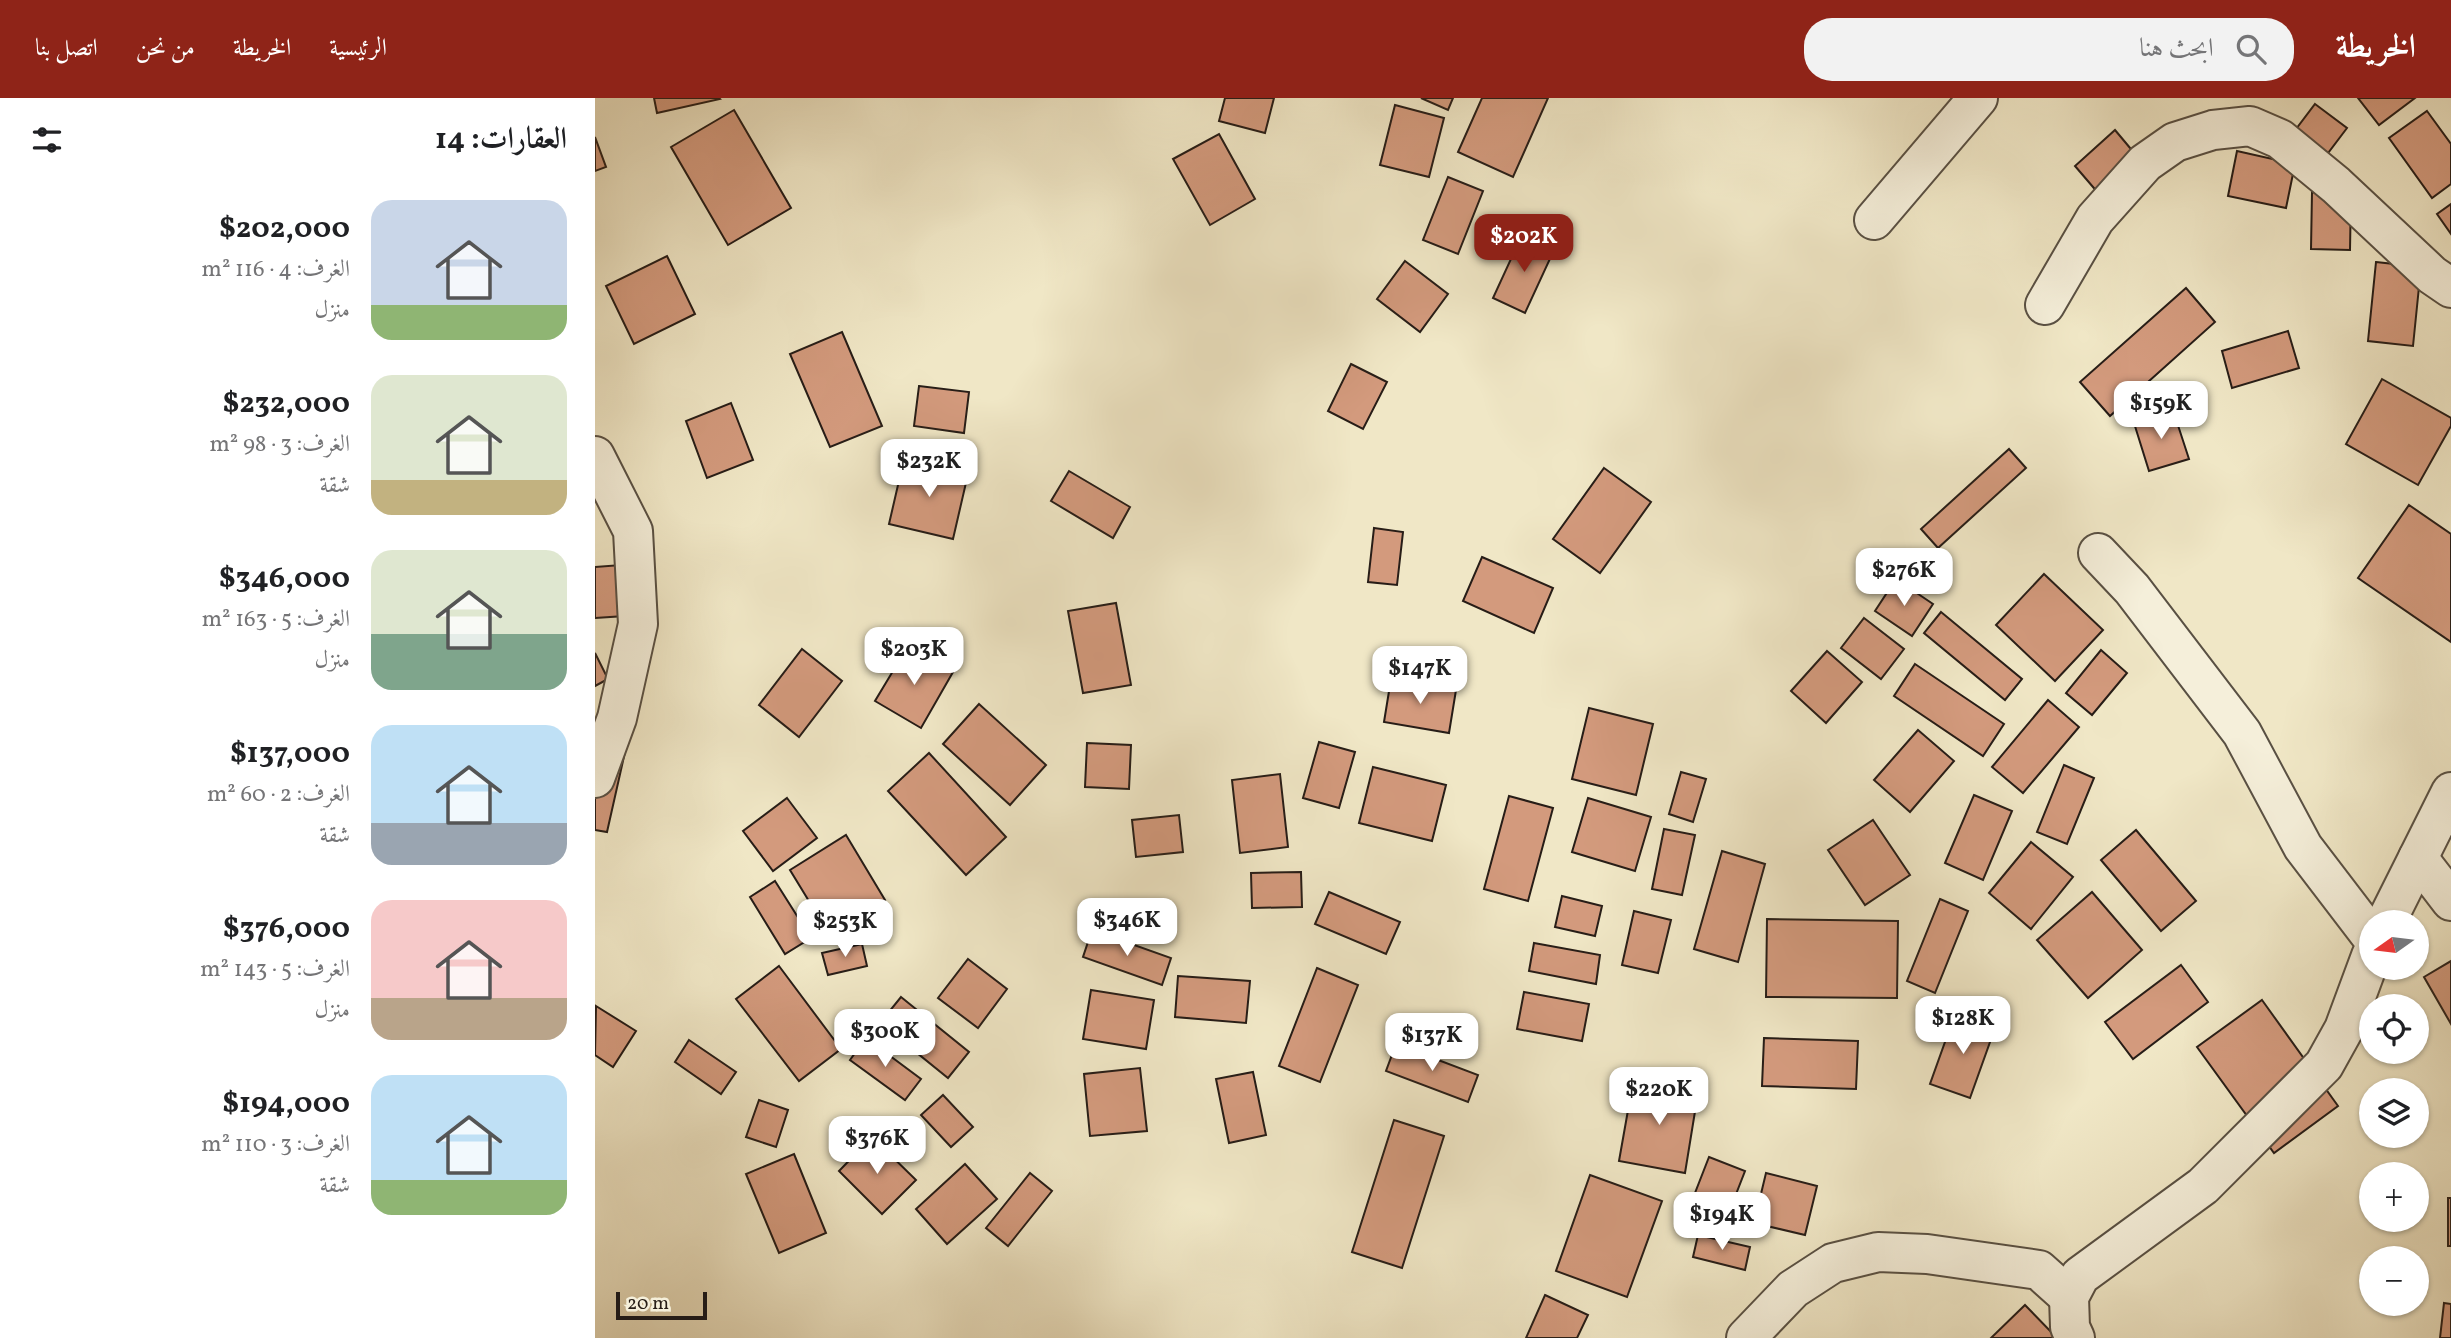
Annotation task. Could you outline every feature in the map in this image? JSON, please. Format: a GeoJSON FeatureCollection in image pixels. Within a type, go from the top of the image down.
{"type":"FeatureCollection","features":[{"type":"Feature","properties":{"kind":"street"},"geometry":{"type":"LineString","coordinates":[[1874,220],[1978,98]]}},
{"type":"Feature","properties":{"kind":"street"},"geometry":{"type":"LineString","coordinates":[[2045,305],[2095,219],[2145,163],[2175,142],[2213,130],[2250,126],[2280,139],[2336,185],[2432,275],[2451,288]]}},
{"type":"Feature","properties":{"kind":"street"},"geometry":{"type":"LineString","coordinates":[[595,457],[633,531],[638,624],[617,718],[595,778]]}},
{"type":"Feature","properties":{"kind":"street"},"geometry":{"type":"LineString","coordinates":[[2098,553],[2132,589],[2242,733],[2303,846],[2359,920]]}},
{"type":"Feature","properties":{"kind":"street"},"geometry":{"type":"LineString","coordinates":[[2392,910],[2451,792]]}},
{"type":"Feature","properties":{"kind":"street"},"geometry":{"type":"LineString","coordinates":[[2418,858],[2451,901]]}},
{"type":"Feature","properties":{"kind":"street"},"geometry":{"type":"LineString","coordinates":[[2075,1338],[2070,1327],[2069,1297],[2080,1276],[2203,1186],[2324,1065],[2344,1029],[2362,980]]}},
{"type":"Feature","properties":{"kind":"street"},"geometry":{"type":"LineString","coordinates":[[1746,1338],[1793,1289],[1833,1263],[1878,1252],[1927,1254],[2039,1270],[2069,1297]]}},
{"type":"Feature","properties":{"kind":"building"},"geometry":{"type":"Polygon","coordinates":[[[654,98],[719,98],[720,99],[657,113],[654,98]]]}},
{"type":"Feature","properties":{"kind":"building"},"geometry":{"type":"Polygon","coordinates":[[[1225,98],[1274,98],[1265,133],[1219,121],[1225,98]]]}},
{"type":"Feature","properties":{"kind":"building"},"geometry":{"type":"Polygon","coordinates":[[[1421,98],[1453,98],[1448,110],[1421,98]]]}},
{"type":"Feature","properties":{"kind":"building"},"geometry":{"type":"Polygon","coordinates":[[[1482,98],[1548,98],[1513,177],[1458,152],[1482,98]]]}},
{"type":"Feature","properties":{"kind":"building"},"geometry":{"type":"Polygon","coordinates":[[[2358,98],[2415,98],[2379,125],[2358,98]]]}},
{"type":"Feature","properties":{"kind":"building"},"geometry":{"type":"Polygon","coordinates":[[[2315,104],[2347,128],[2322,161],[2290,137],[2315,104]]]}},
{"type":"Feature","properties":{"kind":"building"},"geometry":{"type":"Polygon","coordinates":[[[1395,105],[1444,118],[1429,177],[1380,165],[1395,105]]]}},
{"type":"Feature","properties":{"kind":"building"},"geometry":{"type":"Polygon","coordinates":[[[734,110],[791,208],[728,245],[671,147],[734,110]]]}},
{"type":"Feature","properties":{"kind":"building"},"geometry":{"type":"Polygon","coordinates":[[[2427,111],[2451,144],[2451,184],[2432,198],[2389,138],[2427,111]]]}},
{"type":"Feature","properties":{"kind":"building"},"geometry":{"type":"Polygon","coordinates":[[[2115,130],[2151,173],[2111,208],[2075,166],[2115,130]]]}},
{"type":"Feature","properties":{"kind":"building"},"geometry":{"type":"Polygon","coordinates":[[[1219,134],[1255,199],[1210,225],[1173,159],[1219,134]]]}},
{"type":"Feature","properties":{"kind":"building"},"geometry":{"type":"Polygon","coordinates":[[[595,137],[606,167],[595,171],[595,137]]]}},
{"type":"Feature","properties":{"kind":"building"},"geometry":{"type":"Polygon","coordinates":[[[2237,151],[2295,164],[2286,208],[2228,196],[2237,151]]]}},
{"type":"Feature","properties":{"kind":"building"},"geometry":{"type":"Polygon","coordinates":[[[1448,177],[1483,191],[1458,254],[1423,240],[1448,177]]]}},
{"type":"Feature","properties":{"kind":"building"},"geometry":{"type":"Polygon","coordinates":[[[2312,192],[2351,193],[2350,250],[2311,249],[2312,192]]]}},
{"type":"Feature","properties":{"kind":"building"},"geometry":{"type":"Polygon","coordinates":[[[2451,204],[2451,234],[2437,214],[2451,204]]]}},
{"type":"Feature","properties":{"kind":"building"},"geometry":{"type":"Polygon","coordinates":[[[1522,235],[1554,250],[1525,313],[1493,298],[1522,235]]]}},
{"type":"Feature","properties":{"kind":"building"},"geometry":{"type":"Polygon","coordinates":[[[667,256],[695,314],[634,344],[606,286],[667,256]]]}},
{"type":"Feature","properties":{"kind":"building"},"geometry":{"type":"Polygon","coordinates":[[[1405,261],[1448,294],[1420,332],[1377,299],[1405,261]]]}},
{"type":"Feature","properties":{"kind":"building"},"geometry":{"type":"Polygon","coordinates":[[[2376,262],[2421,267],[2413,346],[2368,341],[2376,262]]]}},
{"type":"Feature","properties":{"kind":"building"},"geometry":{"type":"Polygon","coordinates":[[[2186,288],[2215,322],[2110,416],[2080,382],[2186,288]]]}},
{"type":"Feature","properties":{"kind":"building"},"geometry":{"type":"Polygon","coordinates":[[[2288,331],[2299,368],[2232,388],[2222,351],[2288,331]]]}},
{"type":"Feature","properties":{"kind":"building"},"geometry":{"type":"Polygon","coordinates":[[[842,332],[882,426],[830,447],[790,354],[842,332]]]}},
{"type":"Feature","properties":{"kind":"building"},"geometry":{"type":"Polygon","coordinates":[[[1351,364],[1387,382],[1363,429],[1328,411],[1351,364]]]}},
{"type":"Feature","properties":{"kind":"building"},"geometry":{"type":"Polygon","coordinates":[[[2382,379],[2451,418],[2451,426],[2418,485],[2346,444],[2382,379]]]}},
{"type":"Feature","properties":{"kind":"building"},"geometry":{"type":"Polygon","coordinates":[[[919,386],[969,392],[964,433],[914,426],[919,386]]]}},
{"type":"Feature","properties":{"kind":"building"},"geometry":{"type":"Polygon","coordinates":[[[731,403],[753,460],[707,478],[686,421],[731,403]]]}},
{"type":"Feature","properties":{"kind":"building"},"geometry":{"type":"Polygon","coordinates":[[[2173,410],[2189,459],[2149,471],[2134,423],[2173,410]]]}},
{"type":"Feature","properties":{"kind":"building"},"geometry":{"type":"Polygon","coordinates":[[[2009,449],[2026,468],[1938,548],[1921,529],[2009,449]]]}},
{"type":"Feature","properties":{"kind":"building"},"geometry":{"type":"Polygon","coordinates":[[[904,459],[968,474],[953,539],[889,524],[904,459]]]}},
{"type":"Feature","properties":{"kind":"building"},"geometry":{"type":"Polygon","coordinates":[[[1604,468],[1651,502],[1600,573],[1553,539],[1604,468]]]}},
{"type":"Feature","properties":{"kind":"building"},"geometry":{"type":"Polygon","coordinates":[[[1069,471],[1130,507],[1113,538],[1051,501],[1069,471]]]}},
{"type":"Feature","properties":{"kind":"building"},"geometry":{"type":"Polygon","coordinates":[[[2409,505],[2451,534],[2451,642],[2358,578],[2409,505]]]}},
{"type":"Feature","properties":{"kind":"building"},"geometry":{"type":"Polygon","coordinates":[[[1374,528],[1403,532],[1397,585],[1368,582],[1374,528]]]}},
{"type":"Feature","properties":{"kind":"building"},"geometry":{"type":"Polygon","coordinates":[[[1482,557],[1553,588],[1534,633],[1463,601],[1482,557]]]}},
{"type":"Feature","properties":{"kind":"building"},"geometry":{"type":"Polygon","coordinates":[[[621,565],[625,616],[595,618],[595,567],[621,565]]]}},
{"type":"Feature","properties":{"kind":"building"},"geometry":{"type":"Polygon","coordinates":[[[2044,574],[2103,630],[2055,681],[1996,625],[2044,574]]]}},
{"type":"Feature","properties":{"kind":"building"},"geometry":{"type":"Polygon","coordinates":[[[1896,579],[1933,604],[1912,636],[1875,611],[1896,579]]]}},
{"type":"Feature","properties":{"kind":"building"},"geometry":{"type":"Polygon","coordinates":[[[1116,603],[1131,685],[1083,693],[1068,611],[1116,603]]]}},
{"type":"Feature","properties":{"kind":"building"},"geometry":{"type":"Polygon","coordinates":[[[1941,612],[2022,679],[2005,700],[1924,633],[1941,612]]]}},
{"type":"Feature","properties":{"kind":"building"},"geometry":{"type":"Polygon","coordinates":[[[1864,618],[1904,649],[1881,679],[1841,648],[1864,618]]]}},
{"type":"Feature","properties":{"kind":"building"},"geometry":{"type":"Polygon","coordinates":[[[908,646],[953,672],[921,728],[875,701],[908,646]]]}},
{"type":"Feature","properties":{"kind":"building"},"geometry":{"type":"Polygon","coordinates":[[[802,649],[842,681],[799,737],[759,705],[802,649]]]}},
{"type":"Feature","properties":{"kind":"building"},"geometry":{"type":"Polygon","coordinates":[[[2101,650],[2127,673],[2092,715],[2066,693],[2101,650]]]}},
{"type":"Feature","properties":{"kind":"building"},"geometry":{"type":"Polygon","coordinates":[[[1827,651],[1862,682],[1826,723],[1791,691],[1827,651]]]}},
{"type":"Feature","properties":{"kind":"building"},"geometry":{"type":"Polygon","coordinates":[[[595,653],[608,679],[595,686],[595,653]]]}},
{"type":"Feature","properties":{"kind":"building"},"geometry":{"type":"Polygon","coordinates":[[[1915,664],[2004,724],[1983,756],[1894,696],[1915,664]]]}},
{"type":"Feature","properties":{"kind":"building"},"geometry":{"type":"Polygon","coordinates":[[[1391,679],[1456,690],[1449,733],[1384,722],[1391,679]]]}},
{"type":"Feature","properties":{"kind":"building"},"geometry":{"type":"Polygon","coordinates":[[[2048,700],[2079,727],[2023,793],[1992,767],[2048,700]]]}},
{"type":"Feature","properties":{"kind":"building"},"geometry":{"type":"Polygon","coordinates":[[[979,704],[1046,765],[1010,805],[943,744],[979,704]]]}},
{"type":"Feature","properties":{"kind":"building"},"geometry":{"type":"Polygon","coordinates":[[[1589,708],[1653,724],[1636,795],[1572,779],[1589,708]]]}},
{"type":"Feature","properties":{"kind":"building"},"geometry":{"type":"Polygon","coordinates":[[[1918,730],[1954,761],[1910,812],[1874,780],[1918,730]]]}},
{"type":"Feature","properties":{"kind":"building"},"geometry":{"type":"Polygon","coordinates":[[[1319,742],[1355,752],[1339,808],[1303,798],[1319,742]]]}},
{"type":"Feature","properties":{"kind":"building"},"geometry":{"type":"Polygon","coordinates":[[[1087,743],[1131,745],[1129,789],[1085,787],[1087,743]]]}},
{"type":"Feature","properties":{"kind":"building"},"geometry":{"type":"Polygon","coordinates":[[[595,745],[625,752],[607,832],[595,830],[595,745]]]}},
{"type":"Feature","properties":{"kind":"building"},"geometry":{"type":"Polygon","coordinates":[[[929,753],[1006,837],[966,875],[888,791],[929,753]]]}},
{"type":"Feature","properties":{"kind":"building"},"geometry":{"type":"Polygon","coordinates":[[[2064,765],[2094,778],[2067,844],[2037,832],[2064,765]]]}},
{"type":"Feature","properties":{"kind":"building"},"geometry":{"type":"Polygon","coordinates":[[[1373,767],[1446,785],[1432,841],[1359,823],[1373,767]]]}},
{"type":"Feature","properties":{"kind":"building"},"geometry":{"type":"Polygon","coordinates":[[[1681,772],[1706,779],[1693,822],[1669,814],[1681,772]]]}},
{"type":"Feature","properties":{"kind":"building"},"geometry":{"type":"Polygon","coordinates":[[[1280,774],[1288,847],[1240,853],[1232,780],[1280,774]]]}},
{"type":"Feature","properties":{"kind":"building"},"geometry":{"type":"Polygon","coordinates":[[[1974,795],[2012,811],[1983,880],[1945,863],[1974,795]]]}},
{"type":"Feature","properties":{"kind":"building"},"geometry":{"type":"Polygon","coordinates":[[[1509,796],[1553,808],[1528,901],[1484,889],[1509,796]]]}},
{"type":"Feature","properties":{"kind":"building"},"geometry":{"type":"Polygon","coordinates":[[[787,798],[817,838],[773,871],[743,831],[787,798]]]}},
{"type":"Feature","properties":{"kind":"building"},"geometry":{"type":"Polygon","coordinates":[[[1588,798],[1651,817],[1635,871],[1572,852],[1588,798]]]}},
{"type":"Feature","properties":{"kind":"building"},"geometry":{"type":"Polygon","coordinates":[[[1179,815],[1183,852],[1136,857],[1132,820],[1179,815]]]}},
{"type":"Feature","properties":{"kind":"building"},"geometry":{"type":"Polygon","coordinates":[[[1873,820],[1910,875],[1865,905],[1828,850],[1873,820]]]}},
{"type":"Feature","properties":{"kind":"building"},"geometry":{"type":"Polygon","coordinates":[[[1664,829],[1695,835],[1682,895],[1652,889],[1664,829]]]}},
{"type":"Feature","properties":{"kind":"building"},"geometry":{"type":"Polygon","coordinates":[[[2136,830],[2196,901],[2161,931],[2101,860],[2136,830]]]}},
{"type":"Feature","properties":{"kind":"building"},"geometry":{"type":"Polygon","coordinates":[[[846,835],[885,900],[829,934],[790,870],[846,835]]]}},
{"type":"Feature","properties":{"kind":"building"},"geometry":{"type":"Polygon","coordinates":[[[2031,842],[2073,877],[2031,929],[1989,893],[2031,842]]]}},
{"type":"Feature","properties":{"kind":"building"},"geometry":{"type":"Polygon","coordinates":[[[1722,851],[1765,864],[1738,962],[1694,949],[1722,851]]]}},
{"type":"Feature","properties":{"kind":"building"},"geometry":{"type":"Polygon","coordinates":[[[1301,872],[1302,907],[1252,908],[1251,873],[1301,872]]]}},
{"type":"Feature","properties":{"kind":"building"},"geometry":{"type":"Polygon","coordinates":[[[775,881],[811,938],[785,954],[750,897],[775,881]]]}},
{"type":"Feature","properties":{"kind":"building"},"geometry":{"type":"Polygon","coordinates":[[[1329,892],[1400,922],[1386,954],[1315,924],[1329,892]]]}},
{"type":"Feature","properties":{"kind":"building"},"geometry":{"type":"Polygon","coordinates":[[[2092,892],[2142,950],[2088,998],[2037,940],[2092,892]]]}},
{"type":"Feature","properties":{"kind":"building"},"geometry":{"type":"Polygon","coordinates":[[[1562,896],[1602,906],[1595,936],[1555,927],[1562,896]]]}},
{"type":"Feature","properties":{"kind":"building"},"geometry":{"type":"Polygon","coordinates":[[[1940,899],[1968,911],[1935,993],[1907,981],[1940,899]]]}},
{"type":"Feature","properties":{"kind":"building"},"geometry":{"type":"Polygon","coordinates":[[[1634,911],[1671,920],[1658,973],[1622,965],[1634,911]]]}},
{"type":"Feature","properties":{"kind":"building"},"geometry":{"type":"Polygon","coordinates":[[[1767,919],[1898,921],[1897,998],[1766,997],[1767,919]]]}},
{"type":"Feature","properties":{"kind":"building"},"geometry":{"type":"Polygon","coordinates":[[[1092,930],[1171,958],[1162,985],[1083,957],[1092,930]]]}},
{"type":"Feature","properties":{"kind":"building"},"geometry":{"type":"Polygon","coordinates":[[[1534,943],[1600,955],[1596,984],[1529,971],[1534,943]]]}},
{"type":"Feature","properties":{"kind":"building"},"geometry":{"type":"Polygon","coordinates":[[[862,944],[867,966],[828,975],[822,953],[862,944]]]}},
{"type":"Feature","properties":{"kind":"building"},"geometry":{"type":"Polygon","coordinates":[[[968,959],[1007,989],[978,1028],[938,998],[968,959]]]}},
{"type":"Feature","properties":{"kind":"building"},"geometry":{"type":"Polygon","coordinates":[[[2451,961],[2451,1024],[2426,980],[2429,980],[2429,974],[2451,961]]]}},
{"type":"Feature","properties":{"kind":"building"},"geometry":{"type":"Polygon","coordinates":[[[2181,965],[2208,1002],[2133,1059],[2105,1022],[2181,965]]]}},
{"type":"Feature","properties":{"kind":"building"},"geometry":{"type":"Polygon","coordinates":[[[779,966],[841,1049],[799,1081],[736,999],[779,966]]]}},
{"type":"Feature","properties":{"kind":"building"},"geometry":{"type":"Polygon","coordinates":[[[1317,968],[1358,985],[1320,1082],[1279,1066],[1317,968]]]}},
{"type":"Feature","properties":{"kind":"building"},"geometry":{"type":"Polygon","coordinates":[[[1178,976],[1250,981],[1246,1023],[1175,1017],[1178,976]]]}},
{"type":"Feature","properties":{"kind":"building"},"geometry":{"type":"Polygon","coordinates":[[[1091,990],[1154,1000],[1146,1049],[1083,1039],[1091,990]]]}},
{"type":"Feature","properties":{"kind":"building"},"geometry":{"type":"Polygon","coordinates":[[[1524,992],[1589,1004],[1582,1041],[1517,1029],[1524,992]]]}},
{"type":"Feature","properties":{"kind":"building"},"geometry":{"type":"Polygon","coordinates":[[[901,997],[969,1052],[948,1078],[880,1023],[901,997]]]}},
{"type":"Feature","properties":{"kind":"building"},"geometry":{"type":"Polygon","coordinates":[[[2262,1000],[2338,1106],[2274,1153],[2197,1047],[2262,1000]]]}},
{"type":"Feature","properties":{"kind":"building"},"geometry":{"type":"Polygon","coordinates":[[[596,1006],[636,1031],[613,1067],[595,1055],[596,1006]]]}},
{"type":"Feature","properties":{"kind":"building"},"geometry":{"type":"Polygon","coordinates":[[[1955,1014],[1995,1028],[1970,1098],[1930,1084],[1955,1014]]]}},
{"type":"Feature","properties":{"kind":"building"},"geometry":{"type":"Polygon","coordinates":[[[866,1038],[921,1079],[905,1100],[850,1060],[866,1038]]]}},
{"type":"Feature","properties":{"kind":"building"},"geometry":{"type":"Polygon","coordinates":[[[1764,1038],[1858,1041],[1856,1089],[1762,1086],[1764,1038]]]}},
{"type":"Feature","properties":{"kind":"building"},"geometry":{"type":"Polygon","coordinates":[[[689,1040],[736,1072],[721,1094],[675,1062],[689,1040]]]}},
{"type":"Feature","properties":{"kind":"building"},"geometry":{"type":"Polygon","coordinates":[[[1396,1044],[1478,1075],[1468,1102],[1386,1071],[1396,1044]]]}},
{"type":"Feature","properties":{"kind":"building"},"geometry":{"type":"Polygon","coordinates":[[[1140,1068],[1147,1131],[1090,1136],[1084,1074],[1140,1068]]]}},
{"type":"Feature","properties":{"kind":"building"},"geometry":{"type":"Polygon","coordinates":[[[1253,1072],[1266,1135],[1229,1143],[1216,1079],[1253,1072]]]}},
{"type":"Feature","properties":{"kind":"building"},"geometry":{"type":"Polygon","coordinates":[[[1633,1082],[1698,1093],[1685,1173],[1619,1161],[1633,1082]]]}},
{"type":"Feature","properties":{"kind":"building"},"geometry":{"type":"Polygon","coordinates":[[[943,1095],[973,1127],[951,1147],[921,1115],[943,1095]]]}},
{"type":"Feature","properties":{"kind":"building"},"geometry":{"type":"Polygon","coordinates":[[[759,1100],[788,1110],[776,1147],[746,1137],[759,1100]]]}},
{"type":"Feature","properties":{"kind":"building"},"geometry":{"type":"Polygon","coordinates":[[[1394,1120],[1444,1136],[1402,1268],[1352,1252],[1394,1120]]]}},
{"type":"Feature","properties":{"kind":"building"},"geometry":{"type":"Polygon","coordinates":[[[872,1137],[916,1180],[882,1214],[839,1171],[872,1137]]]}},
{"type":"Feature","properties":{"kind":"building"},"geometry":{"type":"Polygon","coordinates":[[[794,1154],[826,1233],[779,1253],[746,1174],[794,1154]]]}},
{"type":"Feature","properties":{"kind":"building"},"geometry":{"type":"Polygon","coordinates":[[[1709,1157],[1745,1171],[1724,1225],[1688,1211],[1709,1157]]]}},
{"type":"Feature","properties":{"kind":"building"},"geometry":{"type":"Polygon","coordinates":[[[965,1164],[997,1199],[947,1244],[916,1209],[965,1164]]]}},
{"type":"Feature","properties":{"kind":"building"},"geometry":{"type":"Polygon","coordinates":[[[1030,1173],[1052,1191],[1008,1246],[986,1228],[1030,1173]]]}},
{"type":"Feature","properties":{"kind":"building"},"geometry":{"type":"Polygon","coordinates":[[[1766,1173],[1817,1186],[1805,1235],[1754,1223],[1766,1173]]]}},
{"type":"Feature","properties":{"kind":"building"},"geometry":{"type":"Polygon","coordinates":[[[1590,1175],[1662,1201],[1627,1297],[1556,1271],[1590,1175]]]}},
{"type":"Feature","properties":{"kind":"building"},"geometry":{"type":"Polygon","coordinates":[[[2448,1198],[2451,1198],[2451,1246],[2448,1246],[2448,1198]]]}},
{"type":"Feature","properties":{"kind":"building"},"geometry":{"type":"Polygon","coordinates":[[[1698,1235],[1750,1247],[1745,1270],[1693,1257],[1698,1235]]]}},
{"type":"Feature","properties":{"kind":"building"},"geometry":{"type":"Polygon","coordinates":[[[1545,1295],[1588,1315],[1577,1338],[1526,1338],[1545,1295]]]}},
{"type":"Feature","properties":{"kind":"building"},"geometry":{"type":"Polygon","coordinates":[[[2444,1303],[2451,1304],[2451,1338],[2440,1338],[2444,1303]]]}},
{"type":"Feature","properties":{"kind":"building"},"geometry":{"type":"Polygon","coordinates":[[[2025,1305],[2057,1338],[1991,1338],[2025,1305]]]}}]}
